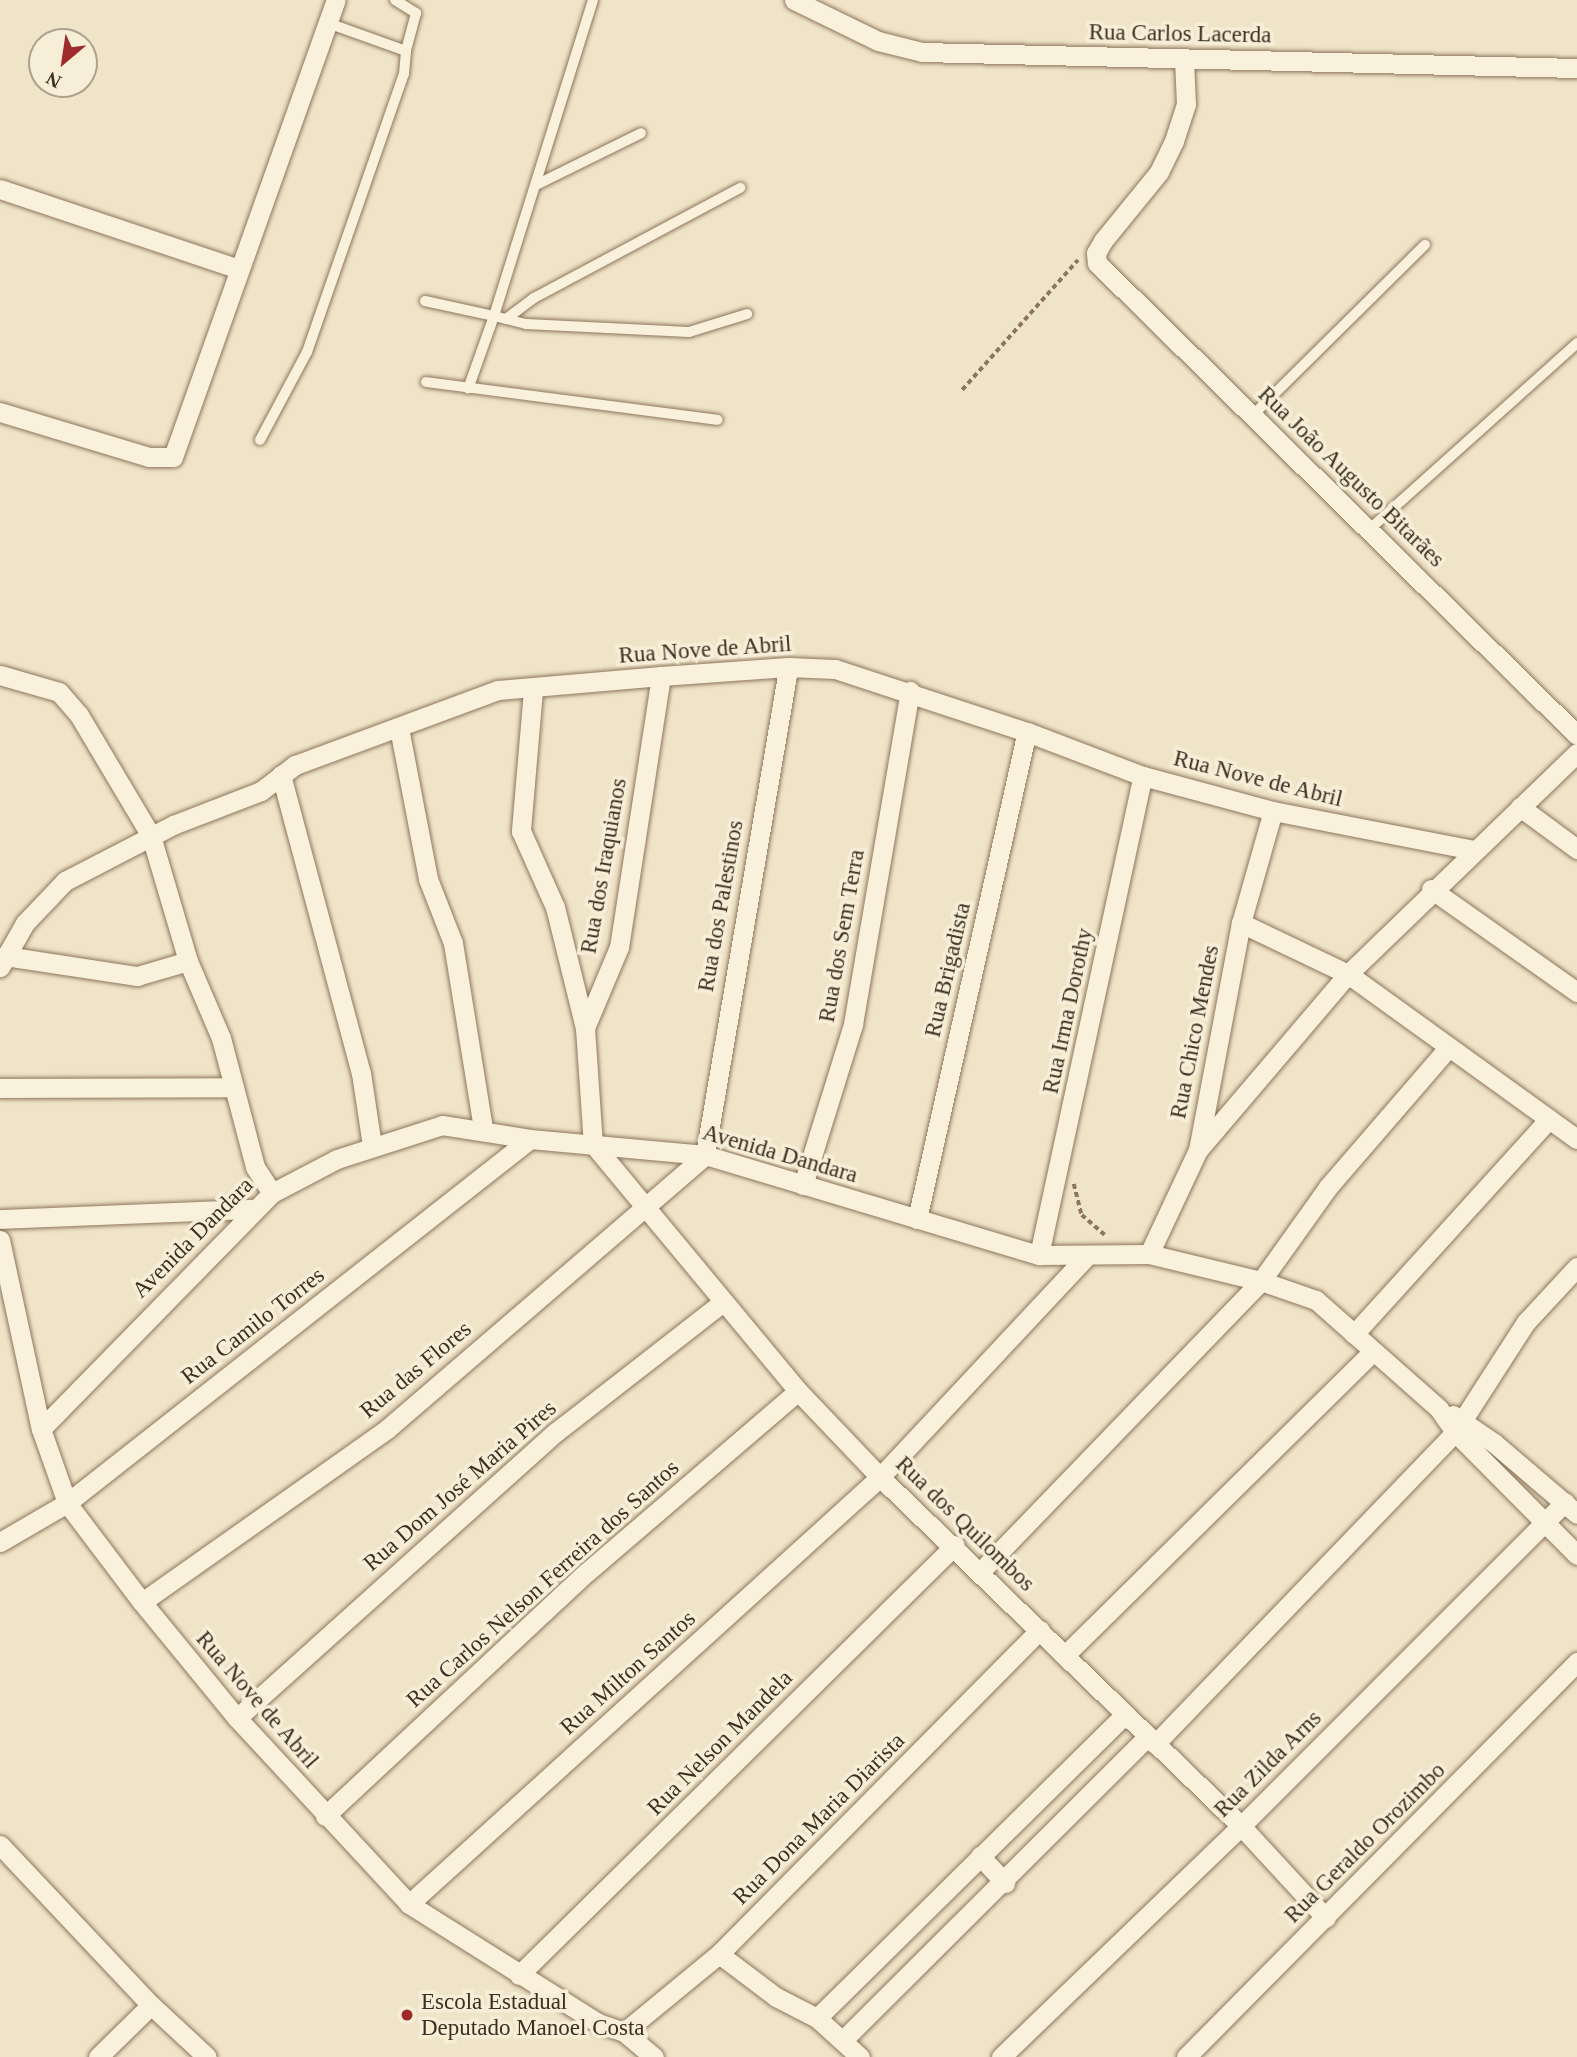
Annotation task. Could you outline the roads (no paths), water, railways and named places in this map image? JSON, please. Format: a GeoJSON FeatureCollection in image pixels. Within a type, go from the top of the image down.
{"type":"FeatureCollection","features":[{"type":"Feature","properties":{"kind":"street"},"geometry":{"type":"LineString","coordinates":[[0,412],[149,457],[173,457],[180,446],[239,269],[336,0]]}},
{"type":"Feature","properties":{"kind":"street","name":"Rua Carlos Lacerda"},"geometry":{"type":"LineString","coordinates":[[794,0],[878,41],[922,52],[1577,67]]}},
{"type":"Feature","properties":{"kind":"street","name":"Rua João Augusto Bitarães"},"geometry":{"type":"LineString","coordinates":[[1184,59],[1186,104],[1174,141],[1158,172],[1096,253],[1104,272],[1371,528],[1577,735]]}},
{"type":"Feature","properties":{"kind":"street"},"geometry":{"type":"LineString","coordinates":[[0,190],[239,269]]}},
{"type":"Feature","properties":{"kind":"street","name":"Rua Nove de Abril"},"geometry":{"type":"LineString","coordinates":[[3,962],[25,923],[65,881],[150,836],[261,790],[295,765],[498,690],[533,690],[661,676],[788,667],[835,669],[910,691],[1143,776],[1273,811],[1474,850]]}},
{"type":"Feature","properties":{"kind":"street","name":"Rua dos Palestinos"},"geometry":{"type":"LineString","coordinates":[[705,1155],[788,667]]}},
{"type":"Feature","properties":{"kind":"street"},"geometry":{"type":"LineString","coordinates":[[0,675],[59,692],[79,716],[150,836],[188,961],[221,1038],[255,1167],[272,1193]]}},
{"type":"Feature","properties":{"kind":"street","name":"Rua dos Iraquianos"},"geometry":{"type":"LineString","coordinates":[[593,1144],[585,1028],[619,947],[661,676]]}},
{"type":"Feature","properties":{"kind":"street"},"geometry":{"type":"LineString","coordinates":[[533,690],[521,831],[555,907],[585,1028]]}},
{"type":"Feature","properties":{"kind":"street","name":"Rua dos Sem Terra"},"geometry":{"type":"LineString","coordinates":[[803,1185],[853,1024],[910,691]]}},
{"type":"Feature","properties":{"kind":"street"},"geometry":{"type":"LineString","coordinates":[[399,728],[428,879],[453,943],[483,1129]]}},
{"type":"Feature","properties":{"kind":"street","name":"Rua Brigadista"},"geometry":{"type":"LineString","coordinates":[[917,1219],[1027,732]]}},
{"type":"Feature","properties":{"kind":"street"},"geometry":{"type":"LineString","coordinates":[[1198,1150],[1348,974],[1431,889],[1577,753]]}},
{"type":"Feature","properties":{"kind":"street"},"geometry":{"type":"LineString","coordinates":[[281,775],[361,1073],[372,1146]]}},
{"type":"Feature","properties":{"kind":"street","name":"Rua Irma Dorothy"},"geometry":{"type":"LineString","coordinates":[[1039,1255],[1143,776]]}},
{"type":"Feature","properties":{"kind":"street"},"geometry":{"type":"LineString","coordinates":[[1520,807],[1577,849]]}},
{"type":"Feature","properties":{"kind":"street","name":"Rua Chico Mendes"},"geometry":{"type":"LineString","coordinates":[[1149,1254],[1198,1150],[1241,923],[1273,811]]}},
{"type":"Feature","properties":{"kind":"street"},"geometry":{"type":"LineString","coordinates":[[1431,889],[1577,992]]}},
{"type":"Feature","properties":{"kind":"street"},"geometry":{"type":"LineString","coordinates":[[1241,923],[1348,974],[1577,1139]]}},
{"type":"Feature","properties":{"kind":"street"},"geometry":{"type":"LineString","coordinates":[[3,962],[137,976],[188,961]]}},
{"type":"Feature","properties":{"kind":"street"},"geometry":{"type":"LineString","coordinates":[[981,1571],[1261,1281],[1328,1187],[1448,1048]]}},
{"type":"Feature","properties":{"kind":"street"},"geometry":{"type":"LineString","coordinates":[[0,1087],[234,1087]]}},
{"type":"Feature","properties":{"kind":"street"},"geometry":{"type":"LineString","coordinates":[[1354,1334],[1549,1119]]}},
{"type":"Feature","properties":{"kind":"street","name":"Avenida Dandara"},"geometry":{"type":"LineString","coordinates":[[41,1429],[251,1209],[272,1193],[372,1146],[442,1125],[483,1129],[530,1139],[705,1155],[1039,1255],[1086,1257],[1149,1254],[1261,1281],[1316,1300],[1439,1409],[1571,1508]]}},
{"type":"Feature","properties":{"kind":"street","name":"Rua Camilo Torres"},"geometry":{"type":"LineString","coordinates":[[0,1542],[67,1503],[530,1139]]}},
{"type":"Feature","properties":{"kind":"street","name":"Rua dos Quilombos"},"geometry":{"type":"LineString","coordinates":[[593,1144],[798,1391],[880,1477],[955,1545],[1151,1741],[1241,1826],[1326,1918]]}},
{"type":"Feature","properties":{"kind":"street","name":"Rua das Flores"},"geometry":{"type":"LineString","coordinates":[[142,1602],[387,1429],[705,1155]]}},
{"type":"Feature","properties":{"kind":"street"},"geometry":{"type":"LineString","coordinates":[[0,1219],[251,1209]]}},
{"type":"Feature","properties":{"kind":"street","name":"Rua Nove de Abril"},"geometry":{"type":"LineString","coordinates":[[0,1240],[41,1429],[67,1503],[142,1602],[237,1718],[409,1905],[597,2023],[624,2032],[654,2057]]}},
{"type":"Feature","properties":{"kind":"street","name":"Rua Milton Santos"},"geometry":{"type":"LineString","coordinates":[[409,1905],[880,1477],[1086,1257]]}},
{"type":"Feature","properties":{"kind":"street"},"geometry":{"type":"LineString","coordinates":[[843,2040],[1151,1741],[1459,1425],[1527,1322],[1577,1268]]}},
{"type":"Feature","properties":{"kind":"street","name":"Rua Dom José Maria Pires"},"geometry":{"type":"LineString","coordinates":[[237,1718],[556,1432],[723,1302]]}},
{"type":"Feature","properties":{"kind":"street"},"geometry":{"type":"LineString","coordinates":[[1065,1655],[1372,1352]]}},
{"type":"Feature","properties":{"kind":"street","name":"Rua Carlos Nelson Ferreira dos Santos"},"geometry":{"type":"LineString","coordinates":[[325,1816],[587,1572],[798,1391]]}},
{"type":"Feature","properties":{"kind":"street","name":"Avenida Dandara"},"geometry":{"type":"LineString","coordinates":[[1459,1425],[1545,1523],[1577,1555]]}},
{"type":"Feature","properties":{"kind":"street","name":"Rua Zilda Arns"},"geometry":{"type":"LineString","coordinates":[[1001,2057],[1241,1826],[1545,1523],[1571,1508]]}},
{"type":"Feature","properties":{"kind":"street","name":"Rua Nelson Mandela"},"geometry":{"type":"LineString","coordinates":[[519,1975],[955,1545]]}},
{"type":"Feature","properties":{"kind":"street","name":"Rua Dona Maria Diarista"},"geometry":{"type":"LineString","coordinates":[[624,2032],[719,1954],[1040,1630]]}},
{"type":"Feature","properties":{"kind":"street","name":"Rua Geraldo Orozimbo"},"geometry":{"type":"LineString","coordinates":[[1186,2057],[1577,1662]]}},
{"type":"Feature","properties":{"kind":"street"},"geometry":{"type":"LineString","coordinates":[[817,2018],[1125,1714]]}},
{"type":"Feature","properties":{"kind":"street"},"geometry":{"type":"LineString","coordinates":[[3,1855],[151,2005],[207,2057]]}},
{"type":"Feature","properties":{"kind":"street"},"geometry":{"type":"LineString","coordinates":[[981,1856],[1005,1882]]}},
{"type":"Feature","properties":{"kind":"street"},"geometry":{"type":"LineString","coordinates":[[719,1954],[776,1997],[817,2018],[860,2057]]}},
{"type":"Feature","properties":{"kind":"street"},"geometry":{"type":"LineString","coordinates":[[98,2057],[151,2005]]}},
{"type":"Feature","properties":{"kind":"lane"},"geometry":{"type":"LineString","coordinates":[[260,440],[307,352],[404,74],[405,51],[416,13],[395,0]]}},
{"type":"Feature","properties":{"kind":"lane"},"geometry":{"type":"LineString","coordinates":[[468,389],[494,316],[593,0]]}},
{"type":"Feature","properties":{"kind":"lane"},"geometry":{"type":"LineString","coordinates":[[328,23],[405,51]]}},
{"type":"Feature","properties":{"kind":"lane"},"geometry":{"type":"LineString","coordinates":[[536,185],[641,133]]}},
{"type":"Feature","properties":{"kind":"lane"},"geometry":{"type":"LineString","coordinates":[[506,319],[534,298],[740,188]]}},
{"type":"Feature","properties":{"kind":"lane"},"geometry":{"type":"LineString","coordinates":[[1253,415],[1425,245]]}},
{"type":"Feature","properties":{"kind":"lane"},"geometry":{"type":"LineString","coordinates":[[425,300],[526,324],[689,332],[747,314]]}},
{"type":"Feature","properties":{"kind":"lane"},"geometry":{"type":"LineString","coordinates":[[1371,528],[1577,343]]}},
{"type":"Feature","properties":{"kind":"lane"},"geometry":{"type":"LineString","coordinates":[[426,382],[719,420]]}},
{"type":"Feature","properties":{"kind":"place","name":"Escola Estadual Deputado Manoel Costa"},"geometry":{"type":"Point","coordinates":[407,2015]}}]}
